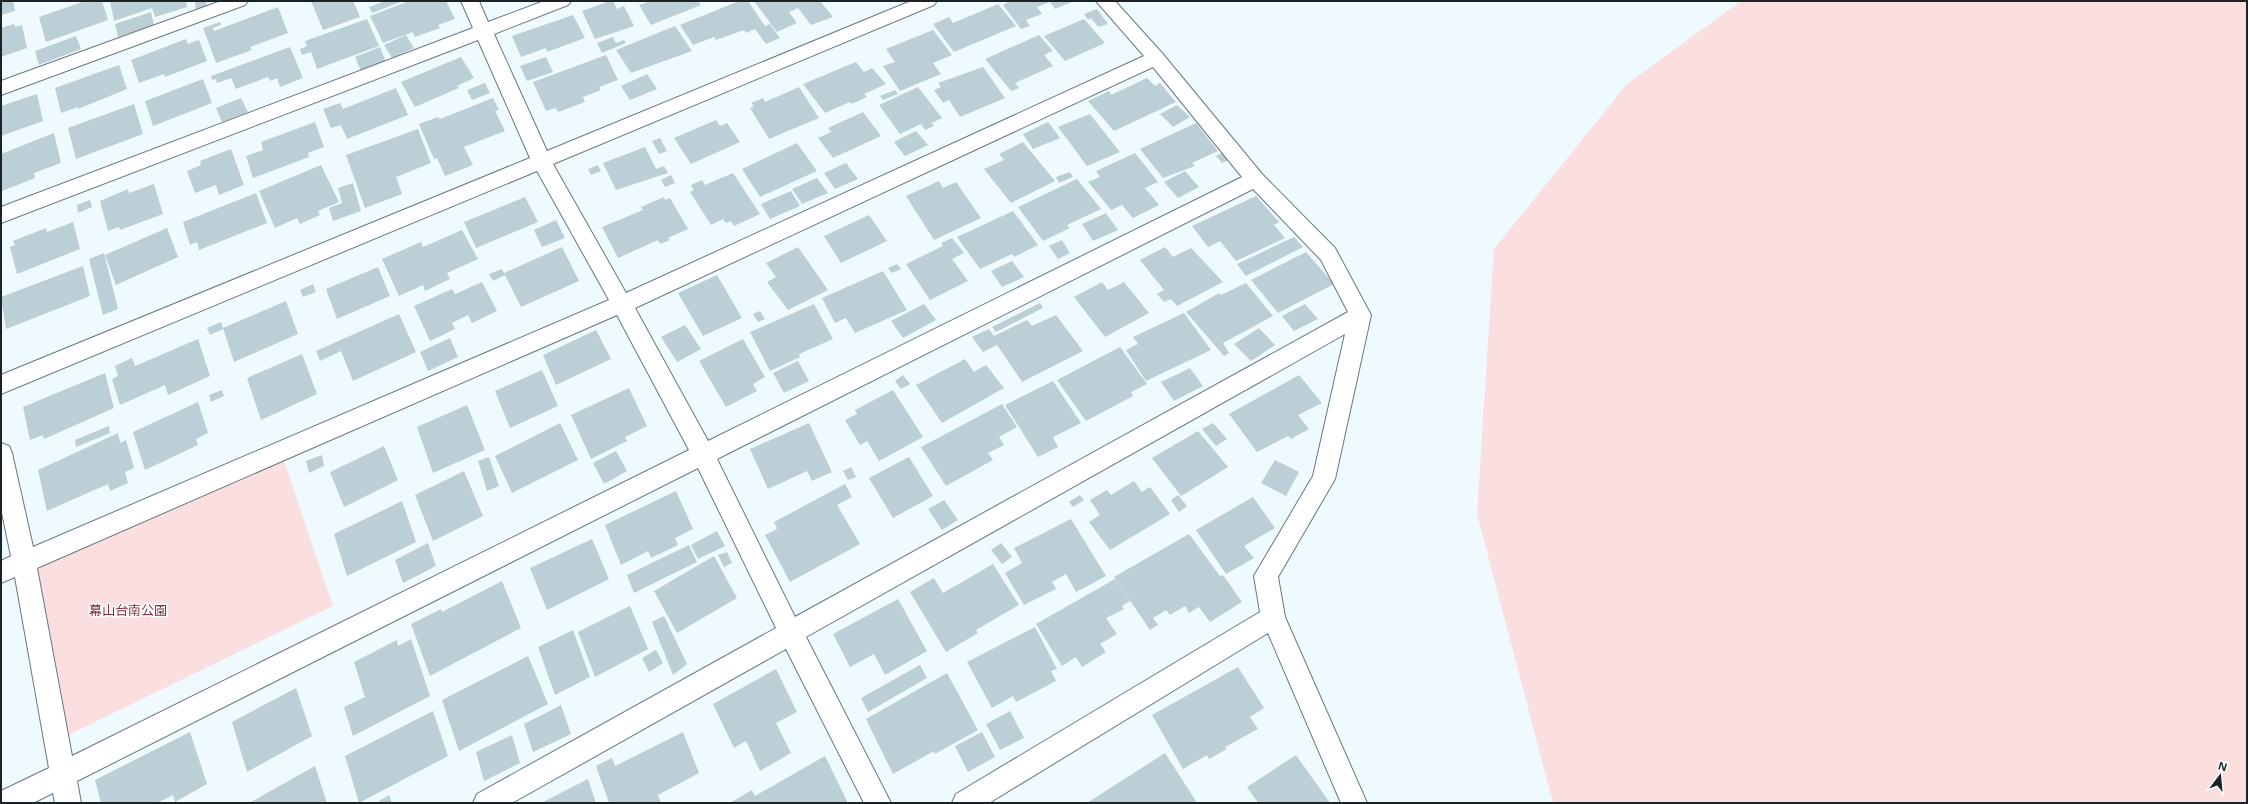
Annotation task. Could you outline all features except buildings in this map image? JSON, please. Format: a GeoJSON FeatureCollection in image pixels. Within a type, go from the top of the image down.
{"type":"FeatureCollection","features":[{"type":"Feature","properties":{"kind":"street"},"geometry":{"type":"LineString","coordinates":[[1,88],[239,1]]}},
{"type":"Feature","properties":{"kind":"street"},"geometry":{"type":"LineString","coordinates":[[470,1],[485,30],[542,162],[622,304],[702,454],[791,634],[878,803]]}},
{"type":"Feature","properties":{"kind":"street"},"geometry":{"type":"LineString","coordinates":[[1,215],[562,1]]}},
{"type":"Feature","properties":{"kind":"street"},"geometry":{"type":"LineString","coordinates":[[1,385],[928,1]]}},
{"type":"Feature","properties":{"kind":"street"},"geometry":{"type":"LineString","coordinates":[[1105,1],[1156,58],[1255,179],[1328,254],[1360,315],[1324,479],[1266,576],[1273,617],[1354,803]]}},
{"type":"Feature","properties":{"kind":"street"},"geometry":{"type":"LineString","coordinates":[[1,572],[622,304],[1156,58]]}},
{"type":"Feature","properties":{"kind":"street"},"geometry":{"type":"LineString","coordinates":[[5,803],[1255,179]]}},
{"type":"Feature","properties":{"kind":"street"},"geometry":{"type":"LineString","coordinates":[[486,803],[1360,315]]}},
{"type":"Feature","properties":{"kind":"street"},"geometry":{"type":"LineString","coordinates":[[1,453],[24,562],[68,803]]}},
{"type":"Feature","properties":{"kind":"street"},"geometry":{"type":"LineString","coordinates":[[966,803],[1273,617]]}},
{"type":"Feature","properties":{"kind":"green space"},"geometry":{"type":"Polygon","coordinates":[[[1741,1],[2247,1],[2247,803],[1553,803],[1477,514],[1494,249],[1627,84],[1741,1]]]}},
{"type":"Feature","properties":{"kind":"green space","name":"幕山台南公園"},"geometry":{"type":"Polygon","coordinates":[[[280,449],[333,606],[62,738],[24,562],[280,449]]]}}]}
